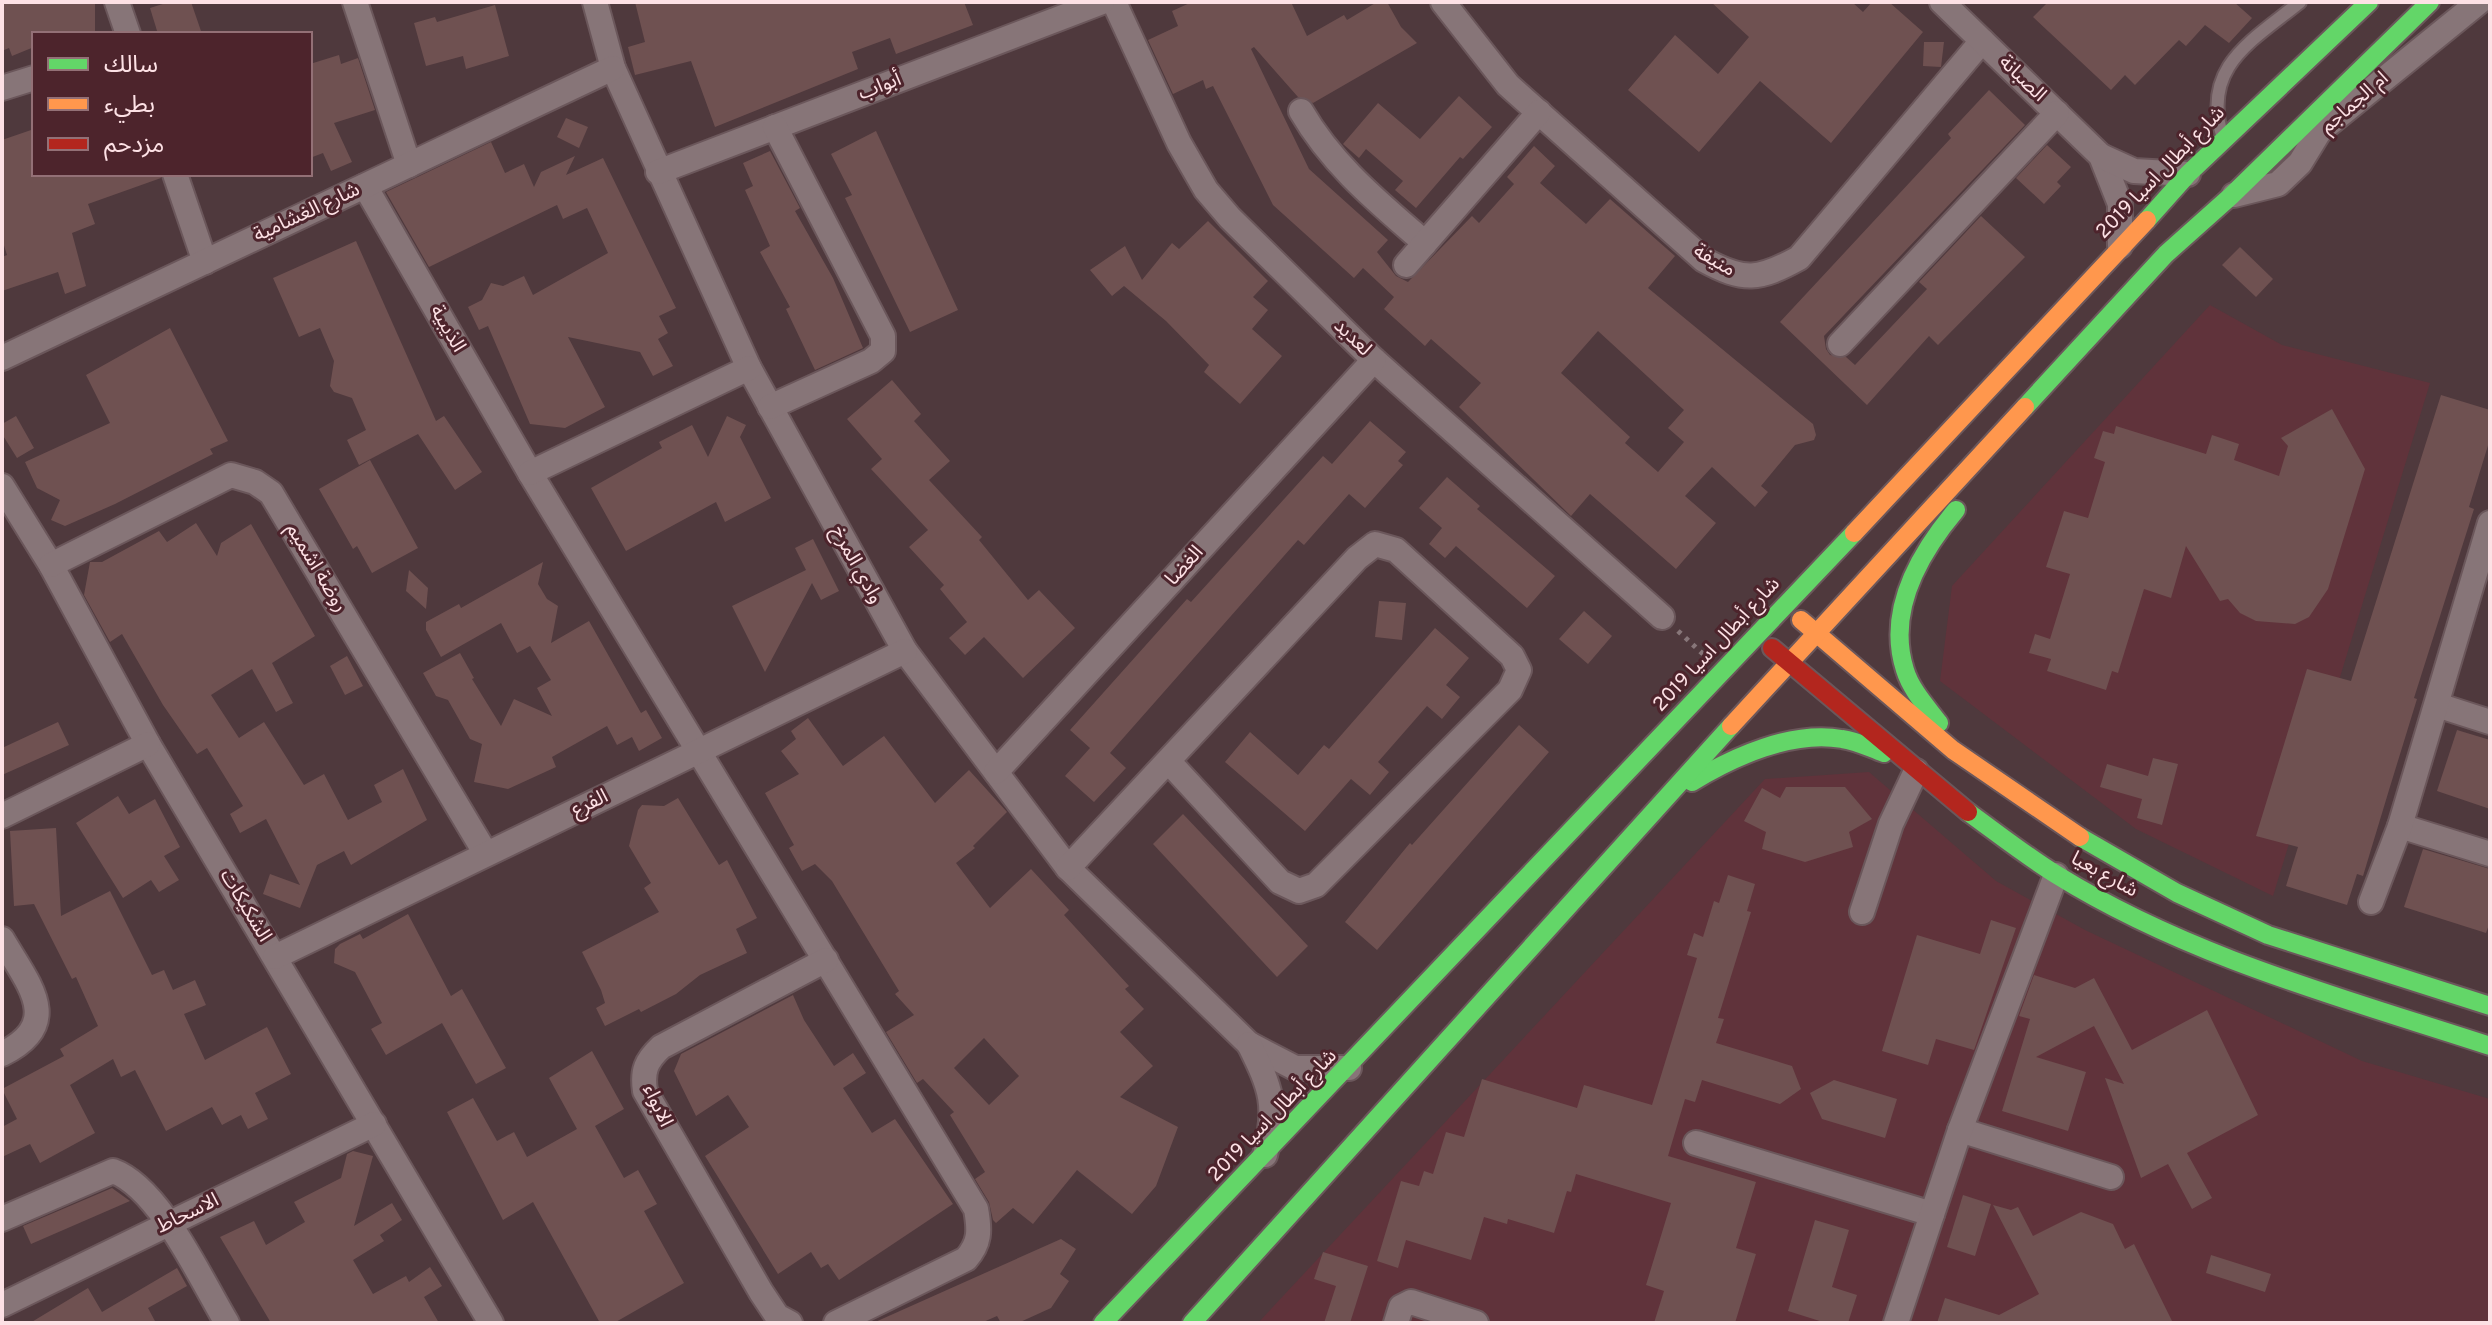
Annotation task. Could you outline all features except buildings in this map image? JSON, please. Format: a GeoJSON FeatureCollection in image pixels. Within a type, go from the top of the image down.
{"type":"FeatureCollection","features":[{"type":"Feature","properties":{"kind":"main road","name":"شارع أبطال اسيا 2019"},"geometry":{"type":"LineString","coordinates":[[1103,1323],[1723,672],[2188,174],[2369,2]]}},
{"type":"Feature","properties":{"kind":"main road"},"geometry":{"type":"LineString","coordinates":[[1192,1323],[1658,805],[2166,254],[2231,196],[2430,2]]}},
{"type":"Feature","properties":{"kind":"main road"},"geometry":{"type":"LineString","coordinates":[[1961,756],[1905,670],[1901,620],[1904,596],[1914,568],[1948,520],[2134,313],[2166,254]]}},
{"type":"Feature","properties":{"kind":"main road","name":"شارع بعيا"},"geometry":{"type":"LineString","coordinates":[[1785,604],[1816,634],[1961,756],[2034,811],[2084,842],[2240,923],[2332,957],[2490,1006]]}},
{"type":"Feature","properties":{"kind":"main road","name":"شارع بعيا"},"geometry":{"type":"LineString","coordinates":[[1757,635],[1907,764],[2056,875],[2210,953],[2490,1046]]}},
{"type":"Feature","properties":{"kind":"main road"},"geometry":{"type":"LineString","coordinates":[[1658,805],[1726,763],[1794,743],[1838,738],[1907,764]]}},
{"type":"Feature","properties":{"kind":"street"},"geometry":{"type":"LineString","coordinates":[[117,2],[127,32]]}},
{"type":"Feature","properties":{"kind":"street"},"geometry":{"type":"LineString","coordinates":[[355,2],[409,165]]}},
{"type":"Feature","properties":{"kind":"street","name":"وادي المرخ"},"geometry":{"type":"LineString","coordinates":[[595,2],[613,68],[749,368],[905,651],[1068,868],[1249,1044],[1295,1068],[1349,1068]]}},
{"type":"Feature","properties":{"kind":"street","name":"أبواب"},"geometry":{"type":"LineString","coordinates":[[658,172],[1102,2]]}},
{"type":"Feature","properties":{"kind":"street","name":"لعديد"},"geometry":{"type":"LineString","coordinates":[[1114,2],[1148,83],[1206,190],[1374,360],[1662,617]]}},
{"type":"Feature","properties":{"kind":"street","name":"منيفة"},"geometry":{"type":"LineString","coordinates":[[1443,2],[1508,85],[1704,260],[1741,277],[1760,276],[1799,258],[1982,41]]}},
{"type":"Feature","properties":{"kind":"street","name":"الصبانة"},"geometry":{"type":"LineString","coordinates":[[1942,2],[2101,156],[2134,171],[2188,174]]}},
{"type":"Feature","properties":{"kind":"street","name":"ام الجماجم"},"geometry":{"type":"LineString","coordinates":[[2231,196],[2278,184],[2300,163],[2328,124],[2479,2]]}},
{"type":"Feature","properties":{"kind":"street","name":"شارع الغشامية"},"geometry":{"type":"LineString","coordinates":[[2,358],[613,68]]}},
{"type":"Feature","properties":{"kind":"street"},"geometry":{"type":"LineString","coordinates":[[2,88],[32,79]]}},
{"type":"Feature","properties":{"kind":"street"},"geometry":{"type":"LineString","coordinates":[[1301,111],[1317,139],[1350,177],[1425,243]]}},
{"type":"Feature","properties":{"kind":"street"},"geometry":{"type":"LineString","coordinates":[[1406,265],[1539,112]]}},
{"type":"Feature","properties":{"kind":"street"},"geometry":{"type":"LineString","coordinates":[[1840,344],[2057,113]]}},
{"type":"Feature","properties":{"kind":"street"},"geometry":{"type":"LineString","coordinates":[[770,407],[871,361],[883,351],[883,336],[775,127]]}},
{"type":"Feature","properties":{"kind":"street","name":"الصبانة"},"geometry":{"type":"LineString","coordinates":[[2101,156],[2120,204],[2120,246]]}},
{"type":"Feature","properties":{"kind":"street"},"geometry":{"type":"LineString","coordinates":[[176,176],[205,262]]}},
{"type":"Feature","properties":{"kind":"street","name":"الذيبية"},"geometry":{"type":"LineString","coordinates":[[365,186],[530,473],[701,750]]}},
{"type":"Feature","properties":{"kind":"street","name":"الغضا"},"geometry":{"type":"LineString","coordinates":[[996,772],[1374,360]]}},
{"type":"Feature","properties":{"kind":"street"},"geometry":{"type":"LineString","coordinates":[[530,473],[749,368]]}},
{"type":"Feature","properties":{"kind":"street","name":"روضة اشميم"},"geometry":{"type":"LineString","coordinates":[[51,565],[231,475],[255,482],[271,493],[486,854]]}},
{"type":"Feature","properties":{"kind":"street","name":"الشكيكات"},"geometry":{"type":"LineString","coordinates":[[2,486],[51,565],[148,744],[491,1323]]}},
{"type":"Feature","properties":{"kind":"street"},"geometry":{"type":"LineString","coordinates":[[2371,902],[2400,826],[2484,533],[2490,523]]}},
{"type":"Feature","properties":{"kind":"street"},"geometry":{"type":"LineString","coordinates":[[1068,868],[1357,558],[1375,544],[1396,550],[1512,656],[1519,670],[1510,690],[1316,885],[1299,891],[1280,882],[1169,762]]}},
{"type":"Feature","properties":{"kind":"street","name":"الفرع"},"geometry":{"type":"LineString","coordinates":[[275,957],[905,651]]}},
{"type":"Feature","properties":{"kind":"street"},"geometry":{"type":"LineString","coordinates":[[2437,705],[2490,722]]}},
{"type":"Feature","properties":{"kind":"street"},"geometry":{"type":"LineString","coordinates":[[2,816],[148,744]]}},
{"type":"Feature","properties":{"kind":"street"},"geometry":{"type":"LineString","coordinates":[[701,750],[976,1209],[980,1229],[977,1247],[966,1259],[836,1323]]}},
{"type":"Feature","properties":{"kind":"street"},"geometry":{"type":"LineString","coordinates":[[1862,912],[1907,764]]}},
{"type":"Feature","properties":{"kind":"street"},"geometry":{"type":"LineString","coordinates":[[2400,826],[2490,854]]}},
{"type":"Feature","properties":{"kind":"street"},"geometry":{"type":"LineString","coordinates":[[1896,1323],[1960,1130],[2056,875]]}},
{"type":"Feature","properties":{"kind":"street"},"geometry":{"type":"LineString","coordinates":[[2,939],[36,998],[39,1016],[24,1043],[2,1054]]}},
{"type":"Feature","properties":{"kind":"street","name":"الابواء"},"geometry":{"type":"LineString","coordinates":[[790,1323],[777,1316],[761,1292],[645,1091],[643,1074],[648,1059],[661,1047],[826,960]]}},
{"type":"Feature","properties":{"kind":"street","name":"وادي المرخ"},"geometry":{"type":"LineString","coordinates":[[1249,1044],[1272,1097],[1274,1113],[1265,1155]]}},
{"type":"Feature","properties":{"kind":"street","name":"الاسحاط"},"geometry":{"type":"LineString","coordinates":[[2,1305],[374,1124]]}},
{"type":"Feature","properties":{"kind":"street"},"geometry":{"type":"LineString","coordinates":[[1960,1130],[2111,1177]]}},
{"type":"Feature","properties":{"kind":"street"},"geometry":{"type":"LineString","coordinates":[[1696,1143],[1932,1214]]}},
{"type":"Feature","properties":{"kind":"street"},"geometry":{"type":"LineString","coordinates":[[2,1219],[113,1171],[136,1183],[168,1224],[227,1323]]}},
{"type":"Feature","properties":{"kind":"street"},"geometry":{"type":"LineString","coordinates":[[1201,1323],[1258,1249]]}},
{"type":"Feature","properties":{"kind":"street"},"geometry":{"type":"LineString","coordinates":[[1396,1323],[1405,1303],[1469,1322]]}},
{"type":"Feature","properties":{"kind":"lane"},"geometry":{"type":"LineString","coordinates":[[2223,138],[2215,101],[2223,74],[2241,50],[2300,2]]}},
{"type":"Feature","properties":{"kind":"path"},"geometry":{"type":"LineString","coordinates":[[1662,617],[1723,672]]}},
{"type":"Feature","properties":{"kind":"shaded area"},"geometry":{"type":"Polygon","coordinates":[[[2210,305],[2282,345],[2430,383],[2273,896],[2136,829],[1940,681],[1952,586],[2210,305]]]}},
{"type":"Feature","properties":{"kind":"shaded area"},"geometry":{"type":"Polygon","coordinates":[[[1869,772],[1996,881],[2085,930],[2362,1061],[2490,1099],[2490,1323],[1258,1323],[1765,779],[1869,772]]]}},
{"type":"Feature","properties":{"kind":"traffic: fast"},"geometry":{"type":"LineString","coordinates":[[2147,220],[2188,174],[2369,2]]}},
{"type":"Feature","properties":{"kind":"traffic: fast"},"geometry":{"type":"LineString","coordinates":[[2025,407],[2166,254],[2231,196],[2430,2]]}},
{"type":"Feature","properties":{"kind":"traffic: fast"},"geometry":{"type":"LineString","coordinates":[[1939,723],[1920,698],[1905,670],[1900,648],[1900,626],[1903,605],[1919,564],[1956,510]]}},
{"type":"Feature","properties":{"kind":"traffic: fast"},"geometry":{"type":"LineString","coordinates":[[1103,1323],[1854,533]]}},
{"type":"Feature","properties":{"kind":"traffic: fast"},"geometry":{"type":"LineString","coordinates":[[1192,1323],[1731,726]]}},
{"type":"Feature","properties":{"kind":"traffic: fast"},"geometry":{"type":"LineString","coordinates":[[1692,782],[1744,755],[1803,738],[1848,740],[1884,753]]}},
{"type":"Feature","properties":{"kind":"traffic: fast"},"geometry":{"type":"LineString","coordinates":[[1968,812],[2057,875],[2160,930],[2268,973],[2490,1046]]}},
{"type":"Feature","properties":{"kind":"traffic: fast"},"geometry":{"type":"LineString","coordinates":[[2080,837],[2177,893],[2268,935],[2490,1006]]}},
{"type":"Feature","properties":{"kind":"traffic: slow"},"geometry":{"type":"LineString","coordinates":[[1854,533],[2147,220]]}},
{"type":"Feature","properties":{"kind":"traffic: slow"},"geometry":{"type":"LineString","coordinates":[[1731,726],[2025,407]]}},
{"type":"Feature","properties":{"kind":"traffic: slow"},"geometry":{"type":"LineString","coordinates":[[1801,620],[1953,750],[2080,837]]}},
{"type":"Feature","properties":{"kind":"traffic: jam"},"geometry":{"type":"LineString","coordinates":[[1772,648],[1968,812]]}}]}
